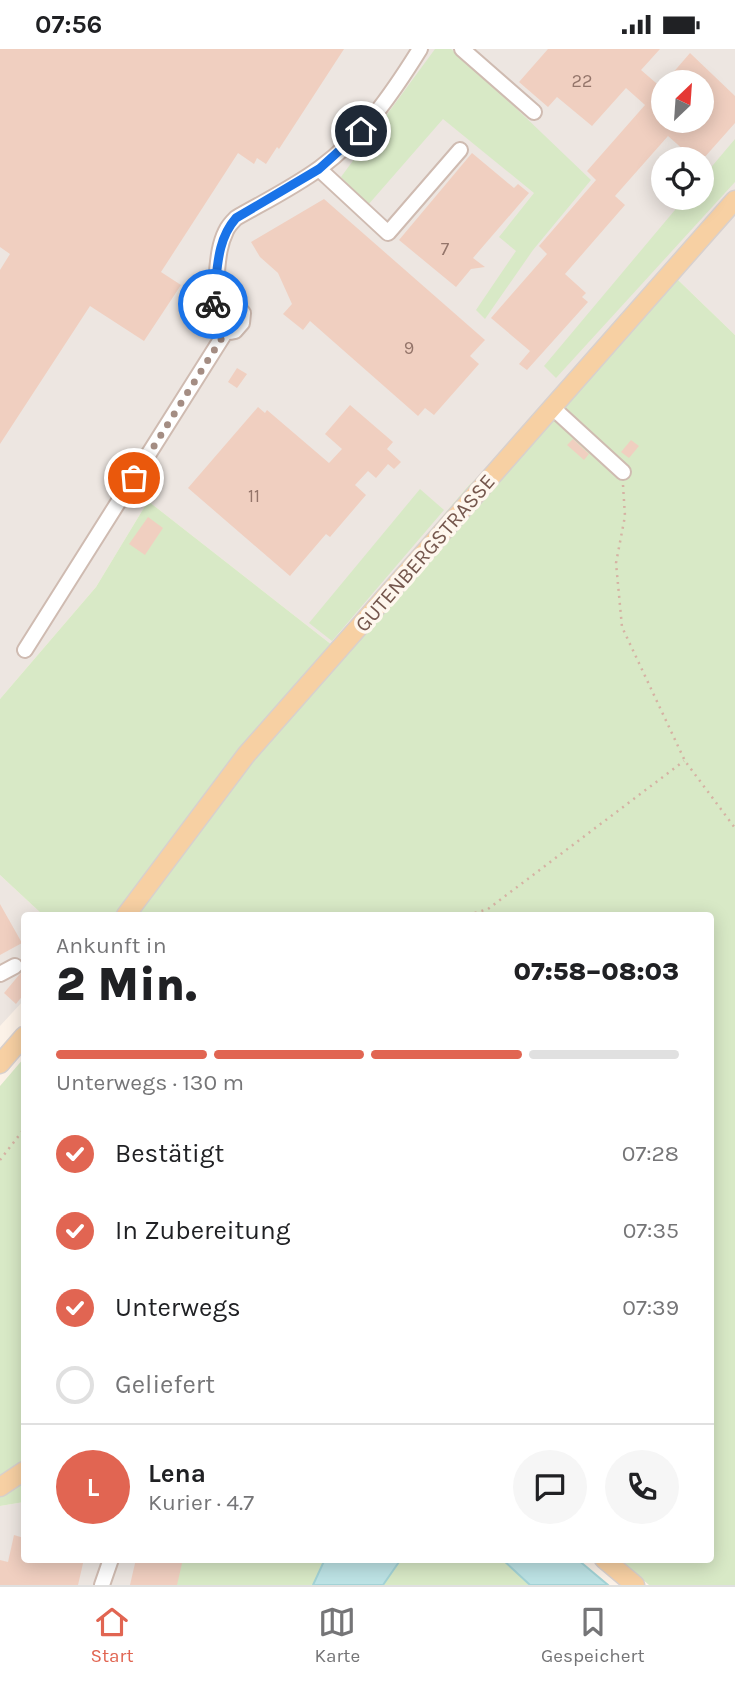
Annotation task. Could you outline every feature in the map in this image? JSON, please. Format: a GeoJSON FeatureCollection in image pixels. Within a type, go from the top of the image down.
{"type":"FeatureCollection","features":[{"type":"Feature","properties":{"kind":"main road","name":"GUTENBERGSTRASSE"},"geometry":{"type":"LineString","coordinates":[[127,912],[246,755],[735,200]]}},
{"type":"Feature","properties":{"kind":"main road"},"geometry":{"type":"LineString","coordinates":[[0,1064],[21,1040]]}},
{"type":"Feature","properties":{"kind":"main road"},"geometry":{"type":"LineString","coordinates":[[0,1487],[21,1473]]}},
{"type":"Feature","properties":{"kind":"main road"},"geometry":{"type":"LineString","coordinates":[[609,1563],[635,1585]]}},
{"type":"Feature","properties":{"kind":"street"},"geometry":{"type":"LineString","coordinates":[[216,281],[243,313],[239,328],[231,333],[225,333],[214,325],[212,318],[219,249],[226,229],[236,218],[319,169],[361,131],[390,97],[420,49]]}},
{"type":"Feature","properties":{"kind":"street"},"geometry":{"type":"LineString","coordinates":[[462,49],[534,111]]}},
{"type":"Feature","properties":{"kind":"street"},"geometry":{"type":"LineString","coordinates":[[319,169],[388,233],[460,150]]}},
{"type":"Feature","properties":{"kind":"street"},"geometry":{"type":"LineString","coordinates":[[25,650],[225,333]]}},
{"type":"Feature","properties":{"kind":"street"},"geometry":{"type":"LineString","coordinates":[[553,408],[623,472]]}},
{"type":"Feature","properties":{"kind":"street"},"geometry":{"type":"LineString","coordinates":[[0,974],[15,966]]}},
{"type":"Feature","properties":{"kind":"street"},"geometry":{"type":"LineString","coordinates":[[102,1585],[110,1563]]}},
{"type":"Feature","properties":{"kind":"path"},"geometry":{"type":"LineString","coordinates":[[623,472],[625,516],[616,563],[622,627],[685,761],[735,828]]}},
{"type":"Feature","properties":{"kind":"path"},"geometry":{"type":"LineString","coordinates":[[478,912],[488,909],[685,761]]}},
{"type":"Feature","properties":{"kind":"path"},"geometry":{"type":"LineString","coordinates":[[0,1160],[21,1133]]}},
{"type":"Feature","properties":{"kind":"shaded area"},"geometry":{"type":"Polygon","coordinates":[[[0,49],[735,49],[735,335],[676,278],[553,408],[469,485],[332,645],[148,501],[96,587],[0,699],[0,49]]]}},
{"type":"Feature","properties":{"kind":"shaded area"},"geometry":{"type":"Polygon","coordinates":[[[0,875],[40,912],[21,912],[21,1003],[0,1026],[0,875]]]}},
{"type":"Feature","properties":{"kind":"shaded area"},"geometry":{"type":"Polygon","coordinates":[[[21,1502],[21,1563],[192,1563],[188,1585],[0,1585],[0,1506],[21,1502]]]}},
{"type":"Feature","properties":{"kind":"green space"},"geometry":{"type":"Polygon","coordinates":[[[435,49],[451,49],[475,69],[591,180],[533,250],[485,319],[476,310],[516,251],[499,237],[534,193],[443,119],[368,205],[341,177],[435,49]]]}},
{"type":"Feature","properties":{"kind":"green space"},"geometry":{"type":"Polygon","coordinates":[[[735,139],[735,182],[714,205],[714,164],[735,139]]]}},
{"type":"Feature","properties":{"kind":"green space"},"geometry":{"type":"Polygon","coordinates":[[[675,210],[709,210],[556,378],[544,366],[675,210]]]}},
{"type":"Feature","properties":{"kind":"green space"},"geometry":{"type":"Polygon","coordinates":[[[676,278],[735,335],[735,1585],[649,1585],[624,1563],[714,1563],[714,912],[40,912],[0,875],[0,699],[96,587],[148,501],[332,645],[469,485],[553,408],[676,278]]]}},
{"type":"Feature","properties":{"kind":"green space"},"geometry":{"type":"Polygon","coordinates":[[[420,489],[444,510],[332,641],[309,623],[420,489]]]}},
{"type":"Feature","properties":{"kind":"green space"},"geometry":{"type":"Polygon","coordinates":[[[21,1062],[21,1502],[0,1506],[0,1086],[21,1062]]]}},
{"type":"Feature","properties":{"kind":"green space"},"geometry":{"type":"Polygon","coordinates":[[[178,1563],[582,1563],[609,1585],[173,1585],[178,1563]]]}},
{"type":"Feature","properties":{"kind":"water"},"geometry":{"type":"Polygon","coordinates":[[[323,1563],[398,1563],[383,1585],[313,1585],[323,1563]]]}},
{"type":"Feature","properties":{"kind":"water"},"geometry":{"type":"Polygon","coordinates":[[[506,1563],[582,1563],[608,1585],[530,1585],[506,1563]]]}},
{"type":"Feature","properties":{"kind":"building"},"geometry":{"type":"Polygon","coordinates":[[[0,49],[344,49],[279,149],[277,147],[266,164],[257,158],[254,164],[238,153],[161,272],[181,285],[144,341],[90,306],[0,444],[0,270],[10,254],[0,247],[0,49]]]}},
{"type":"Feature","properties":{"kind":"building"},"geometry":{"type":"Polygon","coordinates":[[[548,49],[660,49],[641,70],[651,79],[651,133],[714,133],[714,76],[735,96],[735,123],[714,147],[680,147],[668,136],[658,147],[651,147],[651,155],[615,196],[625,205],[565,274],[586,293],[582,297],[588,302],[527,370],[519,364],[530,351],[491,318],[547,254],[539,246],[596,180],[587,171],[645,105],[626,88],[592,126],[557,97],[548,107],[519,82],[548,49]]]}},
{"type":"Feature","properties":{"kind":"building"},"geometry":{"type":"Polygon","coordinates":[[[690,53],[708,70],[675,70],[690,53]]]}},
{"type":"Feature","properties":{"kind":"building"},"geometry":{"type":"Polygon","coordinates":[[[472,153],[514,188],[518,184],[529,193],[473,258],[485,267],[471,269],[456,287],[399,240],[472,153]]]}},
{"type":"Feature","properties":{"kind":"building"},"geometry":{"type":"Polygon","coordinates":[[[324,199],[485,340],[470,356],[479,364],[434,415],[425,408],[418,416],[310,321],[303,330],[283,314],[292,304],[278,273],[260,257],[251,242],[324,199]]]}},
{"type":"Feature","properties":{"kind":"building"},"geometry":{"type":"Polygon","coordinates":[[[237,368],[247,374],[237,388],[228,382],[237,368]]]}},
{"type":"Feature","properties":{"kind":"building"},"geometry":{"type":"Polygon","coordinates":[[[350,405],[393,442],[387,449],[401,462],[394,469],[388,464],[376,478],[368,471],[355,485],[366,495],[330,537],[326,534],[290,576],[188,488],[258,407],[265,413],[267,410],[329,463],[342,449],[325,434],[350,405]]]}},
{"type":"Feature","properties":{"kind":"building"},"geometry":{"type":"Polygon","coordinates":[[[573,439],[589,454],[584,460],[567,445],[573,439]]]}},
{"type":"Feature","properties":{"kind":"building"},"geometry":{"type":"Polygon","coordinates":[[[631,440],[639,446],[629,458],[621,452],[631,440]]]}},
{"type":"Feature","properties":{"kind":"building"},"geometry":{"type":"Polygon","coordinates":[[[148,517],[163,528],[145,555],[129,544],[148,517]]]}},
{"type":"Feature","properties":{"kind":"building"},"geometry":{"type":"Polygon","coordinates":[[[0,904],[21,944],[0,955],[0,904]]]}},
{"type":"Feature","properties":{"kind":"building"},"geometry":{"type":"Polygon","coordinates":[[[21,973],[21,998],[16,1004],[4,993],[21,973]]]}},
{"type":"Feature","properties":{"kind":"building"},"geometry":{"type":"Polygon","coordinates":[[[14,1535],[21,1537],[21,1563],[83,1563],[78,1585],[0,1585],[0,1560],[8,1562],[14,1535]]]}},
{"type":"Feature","properties":{"kind":"building"},"geometry":{"type":"Polygon","coordinates":[[[135,1563],[182,1563],[177,1585],[130,1585],[135,1563]]]}},
{"type":"Feature","properties":{"kind":"way so far"},"geometry":{"type":"LineString","coordinates":[[134,478],[225,333],[214,325],[213,304]]}},
{"type":"Feature","properties":{"kind":"route"},"geometry":{"type":"LineString","coordinates":[[213,304],[219,249],[226,229],[236,218],[319,169],[361,131]]}}]}
